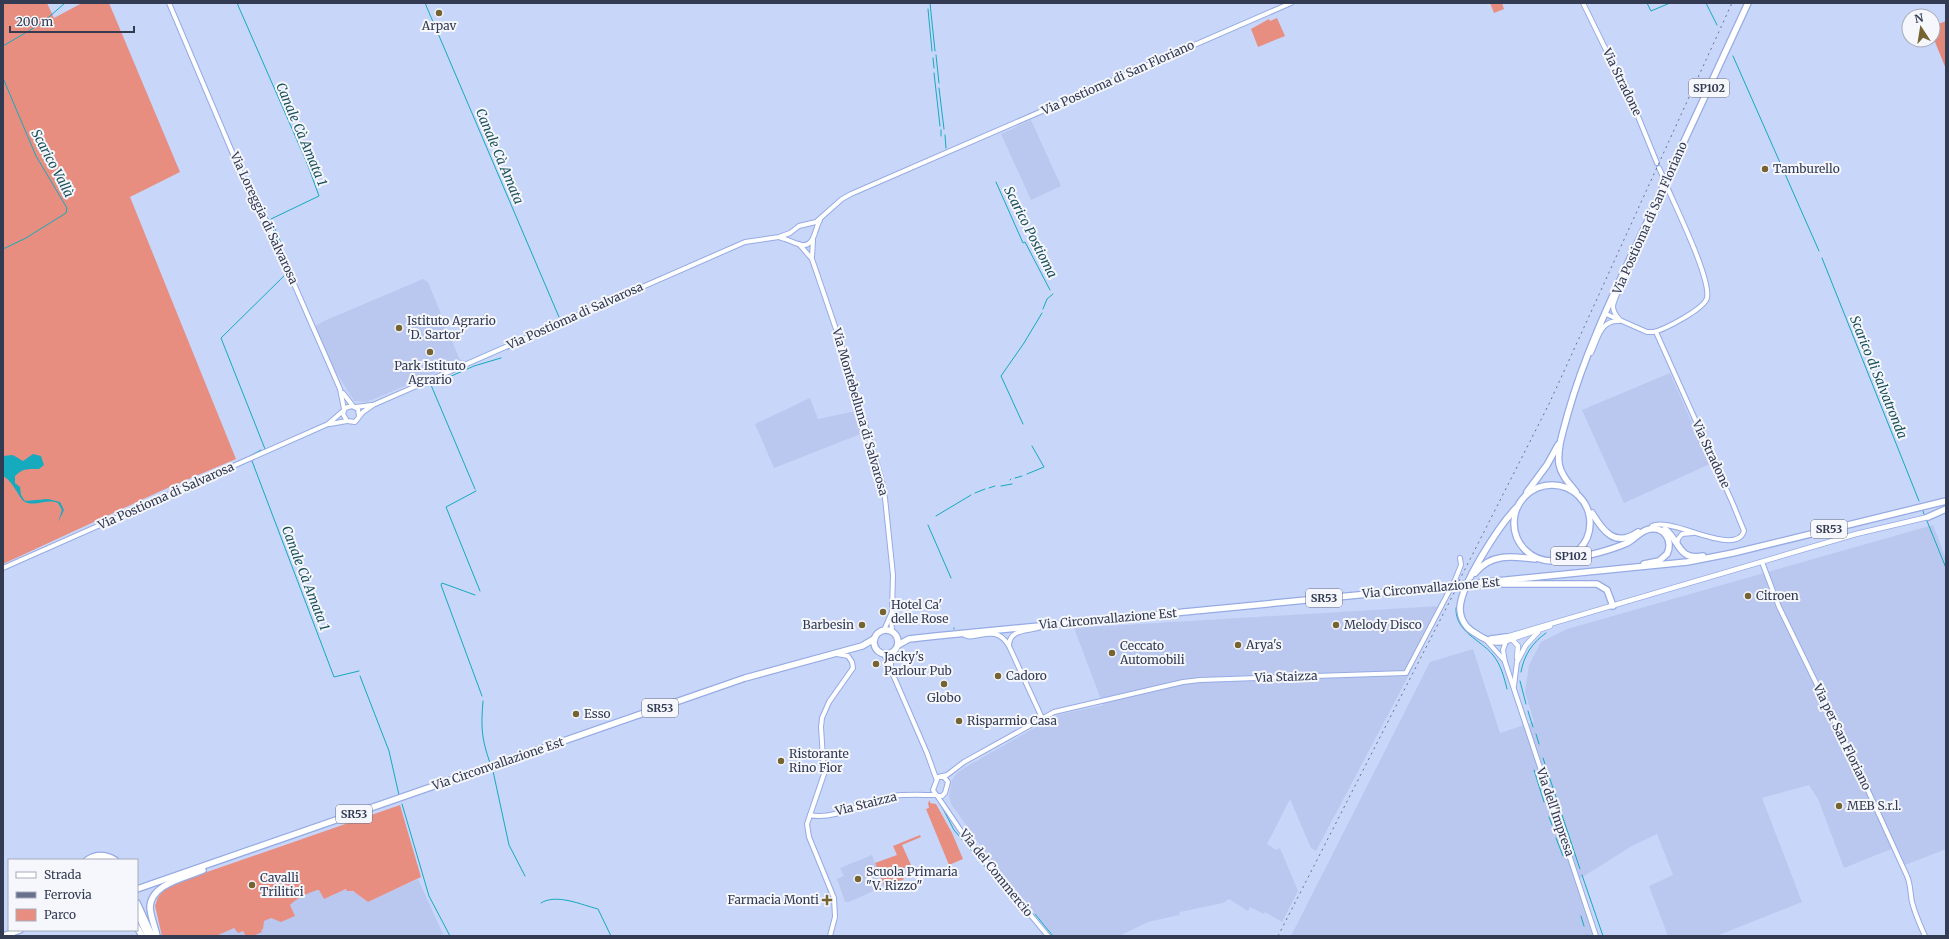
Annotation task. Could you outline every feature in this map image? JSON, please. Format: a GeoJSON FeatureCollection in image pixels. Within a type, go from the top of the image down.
{"type":"FeatureCollection","features":[{"type":"Feature","properties":{"kind":"main road","name":"Via Postioma di San Floriano"},"geometry":{"type":"LineString","coordinates":[[1652,526],[1631,536],[1621,538],[1614,537],[1602,529],[1588,508],[1565,479],[1560,468],[1559,455],[1562,437],[1582,369],[1630,260],[1665,188],[1748,3]]}},
{"type":"Feature","properties":{"kind":"main road","name":"Via Postioma di San Floriano"},"geometry":{"type":"LineString","coordinates":[[1541,560],[1526,551],[1516,537],[1514,520],[1519,504],[1550,461],[1562,437]]}},
{"type":"Feature","properties":{"kind":"main road","name":"Via Postioma di San Floriano"},"geometry":{"type":"LineString","coordinates":[[1522,499],[1534,489],[1548,485],[1562,486],[1576,492]]}},
{"type":"Feature","properties":{"kind":"main road","name":"Via Circonvallazione Est"},"geometry":{"type":"LineString","coordinates":[[909,639],[1683,563],[1735,553],[1946,501]]}},
{"type":"Feature","properties":{"kind":"main road"},"geometry":{"type":"LineString","coordinates":[[1519,504],[1487,548],[1469,581],[1461,603],[1461,617],[1470,630],[1484,638],[1509,639],[1613,606],[1856,534],[1928,517],[1946,510]]}},
{"type":"Feature","properties":{"kind":"main road","name":"SP102"},"geometry":{"type":"LineString","coordinates":[[1541,560],[1552,561],[1563,559],[1576,552],[1588,538],[1591,523],[1588,508]]}},
{"type":"Feature","properties":{"kind":"main road"},"geometry":{"type":"LineString","coordinates":[[1652,526],[1661,527],[1666,530],[1677,546],[1685,554],[1696,557],[1732,552],[1735,553]]}},
{"type":"Feature","properties":{"kind":"main road"},"geometry":{"type":"LineString","coordinates":[[1563,559],[1580,557],[1623,545],[1646,530],[1658,530],[1666,535],[1669,542],[1668,552],[1663,559],[1655,563],[1626,567],[1611,571]]}},
{"type":"Feature","properties":{"kind":"main road"},"geometry":{"type":"LineString","coordinates":[[1469,581],[1482,566],[1498,557],[1514,556],[1541,560]]}},
{"type":"Feature","properties":{"kind":"main road"},"geometry":{"type":"LineString","coordinates":[[1480,583],[1597,584],[1607,590],[1613,606]]}},
{"type":"Feature","properties":{"kind":"main road"},"geometry":{"type":"LineString","coordinates":[[1517,662],[1528,643],[1541,628],[1557,623]]}},
{"type":"Feature","properties":{"kind":"main road"},"geometry":{"type":"LineString","coordinates":[[862,646],[874,639],[878,633],[884,630],[909,639]]}},
{"type":"Feature","properties":{"kind":"main road"},"geometry":{"type":"LineString","coordinates":[[893,633],[898,645]]}},
{"type":"Feature","properties":{"kind":"main road"},"geometry":{"type":"LineString","coordinates":[[874,639],[874,646],[877,650],[884,654],[891,653],[898,645],[909,639]]}},
{"type":"Feature","properties":{"kind":"main road"},"geometry":{"type":"LineString","coordinates":[[1509,639],[1518,648],[1517,662]]}},
{"type":"Feature","properties":{"kind":"main road"},"geometry":{"type":"LineString","coordinates":[[862,646],[874,646]]}},
{"type":"Feature","properties":{"kind":"main road","name":"Via Circonvallazione Est"},"geometry":{"type":"LineString","coordinates":[[138,889],[762,673],[862,646]]}},
{"type":"Feature","properties":{"kind":"main road"},"geometry":{"type":"LineString","coordinates":[[89,859],[99,855],[108,856],[112,859]]}},
{"type":"Feature","properties":{"kind":"main road"},"geometry":{"type":"LineString","coordinates":[[157,936],[150,909],[155,894],[171,883],[220,860]]}},
{"type":"Feature","properties":{"kind":"main road"},"geometry":{"type":"LineString","coordinates":[[138,886],[178,875]]}},
{"type":"Feature","properties":{"kind":"main road"},"geometry":{"type":"LineString","coordinates":[[138,905],[152,936]]}},
{"type":"Feature","properties":{"kind":"main road"},"geometry":{"type":"LineString","coordinates":[[138,914],[148,936]]}},
{"type":"Feature","properties":{"kind":"main road"},"geometry":{"type":"LineString","coordinates":[[3,936],[16,931]]}},
{"type":"Feature","properties":{"kind":"street","name":"Via Loreggia di Salvarosa"},"geometry":{"type":"LineString","coordinates":[[169,3],[252,199],[266,220],[281,252],[340,389],[344,411]]}},
{"type":"Feature","properties":{"kind":"street","name":"Via Postioma di San Floriano"},"geometry":{"type":"LineString","coordinates":[[944,154],[1291,3]]}},
{"type":"Feature","properties":{"kind":"street","name":"Via Stradone"},"geometry":{"type":"LineString","coordinates":[[1583,3],[1635,109],[1657,163]]}},
{"type":"Feature","properties":{"kind":"street","name":"Via Postioma di Salvarosa"},"geometry":{"type":"LineString","coordinates":[[360,416],[373,405],[745,242],[779,237],[795,230],[799,226],[821,219],[848,196],[944,154]]}},
{"type":"Feature","properties":{"kind":"street"},"geometry":{"type":"LineString","coordinates":[[1659,168],[1664,179]]}},
{"type":"Feature","properties":{"kind":"street"},"geometry":{"type":"LineString","coordinates":[[1606,314],[1647,332],[1656,332],[1700,307],[1706,302],[1707,294],[1700,265],[1665,188]]}},
{"type":"Feature","properties":{"kind":"street","name":"Via Postioma di Salvarosa"},"geometry":{"type":"LineString","coordinates":[[813,237],[821,219]]}},
{"type":"Feature","properties":{"kind":"street"},"geometry":{"type":"LineString","coordinates":[[795,230],[793,237],[797,243],[807,245],[813,237],[811,229],[805,225]]}},
{"type":"Feature","properties":{"kind":"street","name":"Via Postioma di Salvarosa"},"geometry":{"type":"LineString","coordinates":[[779,237],[797,243]]}},
{"type":"Feature","properties":{"kind":"street","name":"Via Montebelluna di Salvarosa"},"geometry":{"type":"LineString","coordinates":[[813,237],[812,259],[839,338],[882,481],[892,568],[891,616],[893,633]]}},
{"type":"Feature","properties":{"kind":"street","name":"Via Montebelluna di Salvarosa"},"geometry":{"type":"LineString","coordinates":[[797,243],[812,259]]}},
{"type":"Feature","properties":{"kind":"street"},"geometry":{"type":"LineString","coordinates":[[1622,321],[1616,314],[1613,307],[1626,278],[1630,260]]}},
{"type":"Feature","properties":{"kind":"street"},"geometry":{"type":"LineString","coordinates":[[1582,369],[1605,324],[1622,321]]}},
{"type":"Feature","properties":{"kind":"street","name":"Via Stradone"},"geometry":{"type":"LineString","coordinates":[[1652,526],[1658,524],[1668,524],[1718,540],[1734,540],[1741,536],[1743,528],[1656,332]]}},
{"type":"Feature","properties":{"kind":"street","name":"Via Loreggia di Salvarosa"},"geometry":{"type":"LineString","coordinates":[[340,389],[354,406]]}},
{"type":"Feature","properties":{"kind":"street","name":"Via Postioma di Salvarosa"},"geometry":{"type":"LineString","coordinates":[[354,406],[373,405]]}},
{"type":"Feature","properties":{"kind":"street"},"geometry":{"type":"LineString","coordinates":[[348,406],[354,406],[358,410],[360,416],[355,422],[347,421],[343,416],[344,411],[348,406]]}},
{"type":"Feature","properties":{"kind":"street","name":"Via Postioma di Salvarosa"},"geometry":{"type":"LineString","coordinates":[[328,424],[344,411]]}},
{"type":"Feature","properties":{"kind":"street","name":"Via Postioma di Salvarosa"},"geometry":{"type":"LineString","coordinates":[[3,568],[328,424],[347,421]]}},
{"type":"Feature","properties":{"kind":"street"},"geometry":{"type":"LineString","coordinates":[[1677,546],[1678,540],[1682,534],[1699,534]]}},
{"type":"Feature","properties":{"kind":"street","name":"Via Staizza"},"geometry":{"type":"LineString","coordinates":[[942,776],[1042,718],[1069,708],[1190,681],[1406,673],[1454,580],[1461,565],[1460,558]]}},
{"type":"Feature","properties":{"kind":"street","name":"Via per San Floriano"},"geometry":{"type":"LineString","coordinates":[[1762,562],[1780,607],[1860,773],[1907,876],[1912,889],[1912,900],[1915,912],[1926,936]]}},
{"type":"Feature","properties":{"kind":"street"},"geometry":{"type":"LineString","coordinates":[[884,630],[891,616]]}},
{"type":"Feature","properties":{"kind":"street"},"geometry":{"type":"LineString","coordinates":[[1009,646],[1010,638],[1016,633],[1034,630],[1046,625]]}},
{"type":"Feature","properties":{"kind":"street"},"geometry":{"type":"LineString","coordinates":[[961,633],[967,636],[998,634],[1004,638],[1042,718]]}},
{"type":"Feature","properties":{"kind":"street","name":"Via dell'Impresa"},"geometry":{"type":"LineString","coordinates":[[1484,638],[1498,652],[1505,662]]}},
{"type":"Feature","properties":{"kind":"street","name":"Via dell'Impresa"},"geometry":{"type":"LineString","coordinates":[[1509,639],[1503,650],[1505,662],[1596,936]]}},
{"type":"Feature","properties":{"kind":"street"},"geometry":{"type":"LineString","coordinates":[[890,670],[891,653]]}},
{"type":"Feature","properties":{"kind":"street"},"geometry":{"type":"LineString","coordinates":[[828,654],[848,656],[853,666],[850,674],[830,701],[822,718],[820,727],[824,774],[807,826],[808,833],[835,903],[835,920],[830,936]]}},
{"type":"Feature","properties":{"kind":"street"},"geometry":{"type":"LineString","coordinates":[[884,654],[933,768],[936,779],[933,790],[937,796],[945,793],[951,772]]}},
{"type":"Feature","properties":{"kind":"street","name":"Via dell'Impresa"},"geometry":{"type":"LineString","coordinates":[[1514,689],[1517,662]]}},
{"type":"Feature","properties":{"kind":"street"},"geometry":{"type":"LineString","coordinates":[[933,768],[948,782]]}},
{"type":"Feature","properties":{"kind":"street"},"geometry":{"type":"LineString","coordinates":[[936,779],[942,776]]}},
{"type":"Feature","properties":{"kind":"street"},"geometry":{"type":"LineString","coordinates":[[923,796],[934,786]]}},
{"type":"Feature","properties":{"kind":"street","name":"Via del Commercio"},"geometry":{"type":"LineString","coordinates":[[945,793],[947,807]]}},
{"type":"Feature","properties":{"kind":"street","name":"Via Staizza"},"geometry":{"type":"LineString","coordinates":[[810,815],[824,815],[852,809],[893,796],[937,796]]}},
{"type":"Feature","properties":{"kind":"street","name":"Via del Commercio"},"geometry":{"type":"LineString","coordinates":[[937,796],[947,807],[961,831],[1048,936]]}},
{"type":"Feature","properties":{"kind":"shaded area"},"geometry":{"type":"Polygon","coordinates":[[[1946,21],[1946,69],[1937,48],[1941,48],[1941,23],[1946,21]]]}},
{"type":"Feature","properties":{"kind":"shaded area"},"geometry":{"type":"Polygon","coordinates":[[[1031,120],[1061,186],[1031,200],[1001,134],[1031,120]]]}},
{"type":"Feature","properties":{"kind":"shaded area"},"geometry":{"type":"Polygon","coordinates":[[[423,279],[428,282],[459,358],[461,360],[466,360],[367,402],[354,401],[329,361],[314,327],[324,321],[423,279]]]}},
{"type":"Feature","properties":{"kind":"shaded area"},"geometry":{"type":"Polygon","coordinates":[[[1670,373],[1710,464],[1624,503],[1582,410],[1670,373]]]}},
{"type":"Feature","properties":{"kind":"shaded area"},"geometry":{"type":"Polygon","coordinates":[[[810,398],[818,419],[856,411],[860,431],[863,433],[774,468],[755,424],[810,398]]]}},
{"type":"Feature","properties":{"kind":"shaded area"},"geometry":{"type":"Polygon","coordinates":[[[33,454],[41,456],[44,465],[39,469],[23,470],[15,476],[15,483],[20,487],[21,495],[25,501],[48,499],[60,502],[64,510],[58,522],[62,510],[58,503],[50,501],[33,504],[25,502],[10,482],[3,476],[3,456],[13,455],[23,461],[33,454]]]}},
{"type":"Feature","properties":{"kind":"shaded area"},"geometry":{"type":"Polygon","coordinates":[[[1933,525],[1946,559],[1946,849],[1905,865],[1896,847],[1844,868],[1818,799],[1809,785],[1762,798],[1802,902],[1716,936],[1668,936],[1649,886],[1673,875],[1657,834],[1632,846],[1576,881],[1594,936],[1291,936],[1430,662],[1473,649],[1500,733],[1534,722],[1525,692],[1529,665],[1541,642],[1567,629],[1933,525]]]}},
{"type":"Feature","properties":{"kind":"shaded area"},"geometry":{"type":"Polygon","coordinates":[[[1439,606],[1417,649],[1412,669],[1316,851],[1311,848],[1290,799],[1267,844],[1276,850],[1280,848],[1298,891],[1282,922],[1265,912],[1264,914],[1250,907],[1248,911],[1229,899],[1223,903],[1180,912],[1179,915],[1148,922],[1119,936],[1054,936],[988,856],[951,804],[949,796],[952,780],[957,773],[964,768],[1057,715],[1103,705],[1074,628],[1439,606]]]}},
{"type":"Feature","properties":{"kind":"shaded area","name":"Scuola Primaria \"V. Rizzo\""},"geometry":{"type":"Polygon","coordinates":[[[872,855],[880,877],[877,879],[879,883],[876,886],[876,890],[849,902],[845,902],[837,879],[844,876],[840,868],[872,855]]]}},
{"type":"Feature","properties":{"kind":"shaded area"},"geometry":{"type":"Polygon","coordinates":[[[418,879],[443,934],[439,936],[216,936],[233,928],[239,932],[276,915],[297,898],[317,889],[324,899],[346,889],[356,893],[368,902],[418,879]]]}},
{"type":"Feature","properties":{"kind":"green space"},"geometry":{"type":"Polygon","coordinates":[[[3,3],[47,3],[54,18],[82,3],[109,3],[180,172],[130,197],[236,459],[163,490],[3,564],[3,3]]]}},
{"type":"Feature","properties":{"kind":"green space"},"geometry":{"type":"Polygon","coordinates":[[[1490,3],[1502,3],[1504,9],[1494,13],[1490,3]]]}},
{"type":"Feature","properties":{"kind":"green space"},"geometry":{"type":"Polygon","coordinates":[[[1277,18],[1285,36],[1258,47],[1251,29],[1269,19],[1270,21],[1277,18]]]}},
{"type":"Feature","properties":{"kind":"green space"},"geometry":{"type":"Polygon","coordinates":[[[930,800],[930,803],[936,804],[952,833],[963,859],[949,865],[926,809],[929,808],[928,803],[930,800]]]}},
{"type":"Feature","properties":{"kind":"green space"},"geometry":{"type":"Polygon","coordinates":[[[400,805],[421,877],[368,902],[353,891],[347,891],[346,889],[324,899],[319,890],[317,890],[302,896],[290,905],[295,916],[281,922],[271,918],[264,921],[263,929],[261,930],[262,932],[253,936],[246,936],[243,931],[238,933],[234,928],[216,936],[162,936],[155,906],[158,897],[166,888],[204,873],[400,805]]]}},
{"type":"Feature","properties":{"kind":"green space"},"geometry":{"type":"Polygon","coordinates":[[[920,835],[921,837],[902,845],[911,865],[900,870],[904,879],[885,888],[875,863],[897,855],[893,846],[920,835]]]}},
{"type":"Feature","properties":{"kind":"waterway","name":"Scarico Vallà"},"geometry":{"type":"LineString","coordinates":[[3,46],[42,23],[65,3]]}},
{"type":"Feature","properties":{"kind":"waterway","name":"Canale Cà Amata 1"},"geometry":{"type":"LineString","coordinates":[[237,3],[307,163],[319,196],[271,219],[282,246],[281,250]]}},
{"type":"Feature","properties":{"kind":"waterway","name":"Canale Cà Amata"},"geometry":{"type":"LineString","coordinates":[[425,3],[559,317]]}},
{"type":"Feature","properties":{"kind":"waterway","name":"Scarico Postioma"},"geometry":{"type":"LineString","coordinates":[[930,3],[935,51]]}},
{"type":"Feature","properties":{"kind":"waterway","name":"Scarico di Salvatronda"},"geometry":{"type":"LineString","coordinates":[[1647,3],[1651,11],[1670,3]]}},
{"type":"Feature","properties":{"kind":"waterway","name":"Scarico di Salvatronda"},"geometry":{"type":"LineString","coordinates":[[1706,3],[1717,25]]}},
{"type":"Feature","properties":{"kind":"waterway","name":"Scarico Postioma"},"geometry":{"type":"LineString","coordinates":[[928,9],[932,51]]}},
{"type":"Feature","properties":{"kind":"waterway","name":"Scarico Postioma"},"geometry":{"type":"LineString","coordinates":[[936,55],[939,83]]}},
{"type":"Feature","properties":{"kind":"waterway","name":"Scarico di Salvatronda"},"geometry":{"type":"LineString","coordinates":[[1733,56],[1819,251]]}},
{"type":"Feature","properties":{"kind":"waterway","name":"Scarico Postioma"},"geometry":{"type":"LineString","coordinates":[[933,58],[934,68]]}},
{"type":"Feature","properties":{"kind":"waterway","name":"Scarico Postioma"},"geometry":{"type":"LineString","coordinates":[[934,73],[940,126]]}},
{"type":"Feature","properties":{"kind":"waterway","name":"Scarico Vallà"},"geometry":{"type":"LineString","coordinates":[[3,78],[36,156],[67,208],[66,213],[26,238],[3,249]]}},
{"type":"Feature","properties":{"kind":"waterway","name":"Scarico Postioma"},"geometry":{"type":"LineString","coordinates":[[939,88],[944,129]]}},
{"type":"Feature","properties":{"kind":"waterway","name":"Scarico Postioma"},"geometry":{"type":"LineString","coordinates":[[941,130],[941,136]]}},
{"type":"Feature","properties":{"kind":"waterway"},"geometry":{"type":"LineString","coordinates":[[945,135],[946,148]]}},
{"type":"Feature","properties":{"kind":"waterway","name":"Scarico Postioma"},"geometry":{"type":"LineString","coordinates":[[996,182],[1023,243],[1025,242],[1050,290]]}},
{"type":"Feature","properties":{"kind":"waterway","name":"Canale Cà Amata 1"},"geometry":{"type":"LineString","coordinates":[[265,449],[221,338],[287,273],[280,255]]}},
{"type":"Feature","properties":{"kind":"waterway","name":"Scarico di Salvatronda"},"geometry":{"type":"LineString","coordinates":[[1822,258],[1919,501]]}},
{"type":"Feature","properties":{"kind":"waterway","name":"Scarico Postioma"},"geometry":{"type":"LineString","coordinates":[[1043,309],[1047,299],[1053,294]]}},
{"type":"Feature","properties":{"kind":"waterway","name":"Scarico Postioma"},"geometry":{"type":"LineString","coordinates":[[1023,424],[1001,376],[1024,343],[1042,313]]}},
{"type":"Feature","properties":{"kind":"waterway","name":"Canale Cà Amata"},"geometry":{"type":"LineString","coordinates":[[508,349],[563,325]]}},
{"type":"Feature","properties":{"kind":"waterway","name":"Canale Cà Amata"},"geometry":{"type":"LineString","coordinates":[[475,489],[431,385],[474,366],[501,358]]}},
{"type":"Feature","properties":{"kind":"waterway","name":"Scarico Postioma"},"geometry":{"type":"LineString","coordinates":[[1027,474],[1044,467],[1032,446]]}},
{"type":"Feature","properties":{"kind":"waterway","name":"Canale Cà Amata 1"},"geometry":{"type":"LineString","coordinates":[[250,456],[261,450]]}},
{"type":"Feature","properties":{"kind":"waterway","name":"Canale Cà Amata 1"},"geometry":{"type":"LineString","coordinates":[[252,461],[334,677],[359,671]]}},
{"type":"Feature","properties":{"kind":"waterway","name":"Scarico Postioma"},"geometry":{"type":"LineString","coordinates":[[1015,478],[1022,476]]}},
{"type":"Feature","properties":{"kind":"waterway","name":"Scarico Postioma"},"geometry":{"type":"LineString","coordinates":[[1001,486],[1012,484]]}},
{"type":"Feature","properties":{"kind":"waterway","name":"Scarico Postioma"},"geometry":{"type":"LineString","coordinates":[[989,488],[995,486]]}},
{"type":"Feature","properties":{"kind":"waterway","name":"Scarico Postioma"},"geometry":{"type":"LineString","coordinates":[[975,493],[985,489]]}},
{"type":"Feature","properties":{"kind":"waterway","name":"Canale Cà Amata"},"geometry":{"type":"LineString","coordinates":[[476,491],[446,507],[480,591]]}},
{"type":"Feature","properties":{"kind":"waterway","name":"Scarico Postioma"},"geometry":{"type":"LineString","coordinates":[[936,516],[971,495]]}},
{"type":"Feature","properties":{"kind":"waterway","name":"Scarico di Salvatronda"},"geometry":{"type":"LineString","coordinates":[[1927,521],[1946,568]]}},
{"type":"Feature","properties":{"kind":"waterway","name":"Scarico Postioma"},"geometry":{"type":"LineString","coordinates":[[928,525],[951,578]]}},
{"type":"Feature","properties":{"kind":"waterway","name":"Canale Cà Amata"},"geometry":{"type":"LineString","coordinates":[[475,595],[442,583],[441,585],[482,696]]}},
{"type":"Feature","properties":{"kind":"waterway"},"geometry":{"type":"LineString","coordinates":[[1456,608],[1457,616],[1464,629],[1488,649],[1496,659],[1502,671],[1507,689]]}},
{"type":"Feature","properties":{"kind":"waterway"},"geometry":{"type":"LineString","coordinates":[[1521,672],[1524,660],[1529,650],[1546,633]]}},
{"type":"Feature","properties":{"kind":"waterway","name":"Canale Cà Amata 1"},"geometry":{"type":"LineString","coordinates":[[360,676],[389,751],[399,795]]}},
{"type":"Feature","properties":{"kind":"waterway"},"geometry":{"type":"LineString","coordinates":[[1520,681],[1526,704]]}},
{"type":"Feature","properties":{"kind":"waterway","name":"Canale Cà Amata"},"geometry":{"type":"LineString","coordinates":[[483,701],[482,732],[490,763]]}},
{"type":"Feature","properties":{"kind":"waterway"},"geometry":{"type":"LineString","coordinates":[[1528,711],[1533,727]]}},
{"type":"Feature","properties":{"kind":"waterway"},"geometry":{"type":"LineString","coordinates":[[1536,734],[1539,744]]}},
{"type":"Feature","properties":{"kind":"waterway"},"geometry":{"type":"LineString","coordinates":[[1543,758],[1580,869]]}},
{"type":"Feature","properties":{"kind":"waterway"},"geometry":{"type":"LineString","coordinates":[[1534,770],[1544,802]]}},
{"type":"Feature","properties":{"kind":"waterway","name":"Canale Cà Amata"},"geometry":{"type":"LineString","coordinates":[[493,771],[509,845],[525,876]]}},
{"type":"Feature","properties":{"kind":"waterway","name":"Canale Cà Amata 1"},"geometry":{"type":"LineString","coordinates":[[402,804],[429,896],[450,936]]}},
{"type":"Feature","properties":{"kind":"waterway","name":"Scarico Postioma"},"geometry":{"type":"LineString","coordinates":[[941,805],[954,830],[998,882]]}},
{"type":"Feature","properties":{"kind":"waterway"},"geometry":{"type":"LineString","coordinates":[[1549,817],[1552,825]]}},
{"type":"Feature","properties":{"kind":"waterway"},"geometry":{"type":"LineString","coordinates":[[1556,838],[1563,856]]}},
{"type":"Feature","properties":{"kind":"waterway"},"geometry":{"type":"LineString","coordinates":[[1582,875],[1603,936]]}},
{"type":"Feature","properties":{"kind":"waterway","name":"Canale Cà Amata"},"geometry":{"type":"LineString","coordinates":[[541,903],[547,900],[561,899],[598,909],[611,936]]}},
{"type":"Feature","properties":{"kind":"waterway"},"geometry":{"type":"LineString","coordinates":[[1035,914],[1053,936]]}},
{"type":"Feature","properties":{"kind":"waterway"},"geometry":{"type":"LineString","coordinates":[[1581,916],[1584,926]]}},
{"type":"Feature","properties":{"kind":"railway"},"geometry":{"type":"LineString","coordinates":[[1459,581],[1549,404],[1732,3]]}},
{"type":"Feature","properties":{"kind":"railway"},"geometry":{"type":"LineString","coordinates":[[1278,936],[1455,591]]}},
{"type":"Feature","properties":{"kind":"place","name":"Arpav"},"geometry":{"type":"Point","coordinates":[439,13]}},
{"type":"Feature","properties":{"kind":"place","name":"Tamburello"},"geometry":{"type":"Point","coordinates":[1765,169]}},
{"type":"Feature","properties":{"kind":"place","name":"Istituto Agrario 'D. Sartor'"},"geometry":{"type":"Point","coordinates":[399,328]}},
{"type":"Feature","properties":{"kind":"place","name":"Park Istituto Agrario"},"geometry":{"type":"Point","coordinates":[430,352]}},
{"type":"Feature","properties":{"kind":"place","name":"Citroen"},"geometry":{"type":"Point","coordinates":[1748,596]}},
{"type":"Feature","properties":{"kind":"place","name":"Hotel Ca' delle Rose"},"geometry":{"type":"Point","coordinates":[883,612]}},
{"type":"Feature","properties":{"kind":"place","name":"Barbesin"},"geometry":{"type":"Point","coordinates":[862,625]}},
{"type":"Feature","properties":{"kind":"place","name":"Melody Disco"},"geometry":{"type":"Point","coordinates":[1336,625]}},
{"type":"Feature","properties":{"kind":"place","name":"Arya's"},"geometry":{"type":"Point","coordinates":[1238,645]}},
{"type":"Feature","properties":{"kind":"place","name":"Ceccato Automobili"},"geometry":{"type":"Point","coordinates":[1112,653]}},
{"type":"Feature","properties":{"kind":"place","name":"Jacky's Parlour Pub"},"geometry":{"type":"Point","coordinates":[876,664]}},
{"type":"Feature","properties":{"kind":"place","name":"Cadoro"},"geometry":{"type":"Point","coordinates":[998,676]}},
{"type":"Feature","properties":{"kind":"place","name":"Globo"},"geometry":{"type":"Point","coordinates":[944,684]}},
{"type":"Feature","properties":{"kind":"place","name":"Esso"},"geometry":{"type":"Point","coordinates":[576,714]}},
{"type":"Feature","properties":{"kind":"place","name":"Risparmio Casa"},"geometry":{"type":"Point","coordinates":[959,721]}},
{"type":"Feature","properties":{"kind":"place","name":"Ristorante Rino Fior"},"geometry":{"type":"Point","coordinates":[781,761]}},
{"type":"Feature","properties":{"kind":"place","name":"MEB S.r.l."},"geometry":{"type":"Point","coordinates":[1839,806]}},
{"type":"Feature","properties":{"kind":"place","name":"Scuola Primaria \"V. Rizzo\""},"geometry":{"type":"Point","coordinates":[858,879]}},
{"type":"Feature","properties":{"kind":"place","name":"Cavalli Trilitici"},"geometry":{"type":"Point","coordinates":[252,885]}},
{"type":"Feature","properties":{"kind":"place","name":"Farmacia Monti"},"geometry":{"type":"Point","coordinates":[827,900]}}]}
